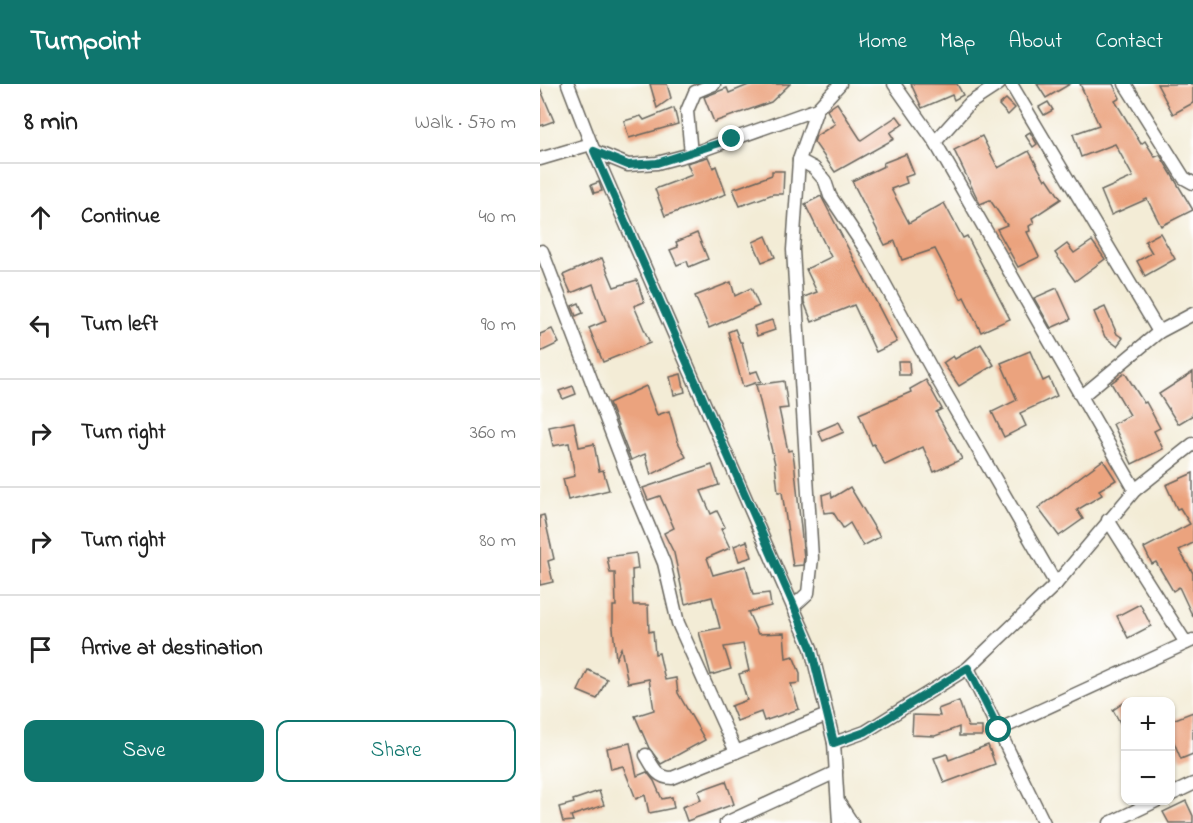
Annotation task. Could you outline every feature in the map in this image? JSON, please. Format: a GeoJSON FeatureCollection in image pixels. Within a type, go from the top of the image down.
{"type":"FeatureCollection","features":[{"type":"Feature","properties":{"kind":"street"},"geometry":{"type":"LineString","coordinates":[[691,154],[687,111],[695,92],[714,84]]}},
{"type":"Feature","properties":{"kind":"street"},"geometry":{"type":"LineString","coordinates":[[794,606],[808,593],[812,558],[793,250],[799,160],[818,109],[840,84]]}},
{"type":"Feature","properties":{"kind":"street"},"geometry":{"type":"LineString","coordinates":[[894,84],[935,142],[1135,490]]}},
{"type":"Feature","properties":{"kind":"street"},"geometry":{"type":"LineString","coordinates":[[935,142],[970,103],[999,84]]}},
{"type":"Feature","properties":{"kind":"street"},"geometry":{"type":"LineString","coordinates":[[1011,84],[1159,332]]}},
{"type":"Feature","properties":{"kind":"street"},"geometry":{"type":"LineString","coordinates":[[1125,84],[1184,178],[1193,183]]}},
{"type":"Feature","properties":{"kind":"street"},"geometry":{"type":"LineString","coordinates":[[573,86],[592,148],[811,648],[834,743],[839,823]]}},
{"type":"Feature","properties":{"kind":"street"},"geometry":{"type":"LineString","coordinates":[[540,159],[592,148],[628,165],[657,163],[691,154],[818,109]]}},
{"type":"Feature","properties":{"kind":"street"},"geometry":{"type":"LineString","coordinates":[[799,160],[814,168],[825,181],[830,196],[866,250],[935,375],[1056,584]]}},
{"type":"Feature","properties":{"kind":"street"},"geometry":{"type":"LineString","coordinates":[[542,251],[631,484],[664,563],[678,623],[736,752]]}},
{"type":"Feature","properties":{"kind":"street"},"geometry":{"type":"LineString","coordinates":[[1082,396],[1159,332],[1193,314]]}},
{"type":"Feature","properties":{"kind":"street"},"geometry":{"type":"LineString","coordinates":[[834,743],[865,732],[968,668],[1056,584],[1135,490],[1193,444]]}},
{"type":"Feature","properties":{"kind":"street"},"geometry":{"type":"LineString","coordinates":[[999,730],[1190,641],[1108,520]]}},
{"type":"Feature","properties":{"kind":"street"},"geometry":{"type":"LineString","coordinates":[[968,668],[1044,823]]}},
{"type":"Feature","properties":{"kind":"street"},"geometry":{"type":"LineString","coordinates":[[646,755],[657,773],[664,778],[672,778],[827,715]]}},
{"type":"Feature","properties":{"kind":"street"},"geometry":{"type":"LineString","coordinates":[[726,823],[836,772]]}},
{"type":"Feature","properties":{"kind":"street"},"geometry":{"type":"LineString","coordinates":[[1175,793],[1193,784]]}},
{"type":"Feature","properties":{"kind":"street"},"geometry":{"type":"LineString","coordinates":[[838,802],[852,823]]}},
{"type":"Feature","properties":{"kind":"street"},"geometry":{"type":"LineString","coordinates":[[1110,823],[1149,805]]}},
{"type":"Feature","properties":{"kind":"building"},"geometry":{"type":"Polygon","coordinates":[[[650,84],[667,84],[671,98],[657,108],[650,84]]]}},
{"type":"Feature","properties":{"kind":"building"},"geometry":{"type":"Polygon","coordinates":[[[751,84],[790,84],[771,102],[714,122],[704,97],[727,88],[729,93],[751,84]]]}},
{"type":"Feature","properties":{"kind":"building"},"geometry":{"type":"Polygon","coordinates":[[[911,84],[957,84],[963,95],[954,100],[952,95],[922,108],[911,84]]]}},
{"type":"Feature","properties":{"kind":"building"},"geometry":{"type":"Polygon","coordinates":[[[1037,84],[1070,84],[1046,98],[1037,84]]]}},
{"type":"Feature","properties":{"kind":"building"},"geometry":{"type":"Polygon","coordinates":[[[1080,84],[1113,84],[1120,98],[1115,101],[1141,144],[1145,141],[1155,157],[1160,155],[1193,210],[1161,226],[1147,199],[1111,215],[1101,191],[1133,177],[1115,144],[1081,157],[1073,134],[1099,125],[1080,84]]]}},
{"type":"Feature","properties":{"kind":"building"},"geometry":{"type":"Polygon","coordinates":[[[1157,84],[1193,84],[1193,103],[1173,114],[1157,84]]]}},
{"type":"Feature","properties":{"kind":"building"},"geometry":{"type":"Polygon","coordinates":[[[540,88],[554,121],[540,126],[540,88]]]}},
{"type":"Feature","properties":{"kind":"building"},"geometry":{"type":"Polygon","coordinates":[[[1006,99],[1015,108],[1008,115],[999,105],[1006,99]]]}},
{"type":"Feature","properties":{"kind":"building"},"geometry":{"type":"Polygon","coordinates":[[[1048,102],[1053,110],[1044,115],[1039,107],[1048,102]]]}},
{"type":"Feature","properties":{"kind":"building"},"geometry":{"type":"Polygon","coordinates":[[[837,103],[861,140],[897,116],[903,124],[890,133],[894,139],[835,172],[814,142],[816,136],[835,124],[827,110],[837,103]]]}},
{"type":"Feature","properties":{"kind":"building"},"geometry":{"type":"Polygon","coordinates":[[[674,108],[678,124],[629,138],[624,121],[641,116],[644,120],[674,108]]]}},
{"type":"Feature","properties":{"kind":"building"},"geometry":{"type":"Polygon","coordinates":[[[1030,132],[1037,144],[1033,147],[1025,135],[1030,132]]]}},
{"type":"Feature","properties":{"kind":"building"},"geometry":{"type":"Polygon","coordinates":[[[982,136],[998,168],[1029,151],[1045,180],[1047,178],[1061,199],[1032,218],[1034,223],[1029,226],[1030,231],[1027,232],[1039,257],[1018,267],[997,229],[1007,225],[990,200],[980,204],[954,150],[982,136]]]}},
{"type":"Feature","properties":{"kind":"building"},"geometry":{"type":"Polygon","coordinates":[[[906,154],[914,174],[905,177],[907,183],[891,189],[909,223],[944,203],[963,238],[967,236],[1010,319],[981,332],[964,297],[961,299],[935,249],[902,260],[895,241],[885,245],[852,181],[884,166],[883,163],[906,154]]]}},
{"type":"Feature","properties":{"kind":"building"},"geometry":{"type":"Polygon","coordinates":[[[708,157],[713,168],[716,166],[726,194],[665,216],[655,189],[692,175],[687,163],[708,157]]]}},
{"type":"Feature","properties":{"kind":"building"},"geometry":{"type":"Polygon","coordinates":[[[772,171],[784,171],[783,194],[773,194],[740,206],[733,189],[772,175],[772,171]]]}},
{"type":"Feature","properties":{"kind":"building"},"geometry":{"type":"Polygon","coordinates":[[[599,182],[602,191],[594,193],[591,185],[599,182]]]}},
{"type":"Feature","properties":{"kind":"building"},"geometry":{"type":"Polygon","coordinates":[[[821,196],[897,342],[876,352],[854,305],[812,322],[804,302],[804,297],[817,292],[806,269],[831,257],[805,204],[821,196]]]}},
{"type":"Feature","properties":{"kind":"building"},"geometry":{"type":"Polygon","coordinates":[[[697,233],[708,259],[689,267],[687,261],[677,265],[670,250],[678,247],[676,242],[697,233]]]}},
{"type":"Feature","properties":{"kind":"building"},"geometry":{"type":"Polygon","coordinates":[[[1160,233],[1175,259],[1145,276],[1137,261],[1152,253],[1145,241],[1160,233]]]}},
{"type":"Feature","properties":{"kind":"building"},"geometry":{"type":"Polygon","coordinates":[[[766,236],[775,257],[762,262],[753,242],[766,236]]]}},
{"type":"Feature","properties":{"kind":"building"},"geometry":{"type":"Polygon","coordinates":[[[1092,241],[1105,259],[1075,281],[1055,253],[1067,244],[1074,253],[1092,241]]]}},
{"type":"Feature","properties":{"kind":"building"},"geometry":{"type":"Polygon","coordinates":[[[602,258],[614,287],[637,280],[644,302],[634,306],[650,343],[603,362],[589,328],[606,321],[593,284],[571,293],[563,275],[602,258]]]}},
{"type":"Feature","properties":{"kind":"building"},"geometry":{"type":"Polygon","coordinates":[[[731,282],[735,296],[751,288],[759,306],[709,328],[695,296],[731,282]]]}},
{"type":"Feature","properties":{"kind":"building"},"geometry":{"type":"Polygon","coordinates":[[[1057,288],[1071,319],[1051,328],[1034,298],[1057,288]]]}},
{"type":"Feature","properties":{"kind":"building"},"geometry":{"type":"Polygon","coordinates":[[[579,303],[583,313],[576,316],[572,306],[579,303]]]}},
{"type":"Feature","properties":{"kind":"building"},"geometry":{"type":"Polygon","coordinates":[[[1105,307],[1117,334],[1123,338],[1117,346],[1105,337],[1094,312],[1105,307]]]}},
{"type":"Feature","properties":{"kind":"building"},"geometry":{"type":"Polygon","coordinates":[[[772,320],[775,330],[757,336],[754,326],[772,320]]]}},
{"type":"Feature","properties":{"kind":"building"},"geometry":{"type":"Polygon","coordinates":[[[552,329],[559,343],[540,352],[540,334],[552,329]]]}},
{"type":"Feature","properties":{"kind":"building"},"geometry":{"type":"Polygon","coordinates":[[[735,329],[742,342],[750,373],[757,371],[761,381],[743,387],[728,332],[735,329]]]}},
{"type":"Feature","properties":{"kind":"building"},"geometry":{"type":"Polygon","coordinates":[[[981,344],[994,365],[959,386],[943,363],[981,344]]]}},
{"type":"Feature","properties":{"kind":"building"},"geometry":{"type":"Polygon","coordinates":[[[1030,351],[1043,381],[1049,378],[1057,396],[1020,413],[1026,426],[1004,437],[992,412],[1017,400],[1001,363],[1030,351]]]}},
{"type":"Feature","properties":{"kind":"building"},"geometry":{"type":"Polygon","coordinates":[[[898,361],[909,361],[910,375],[899,375],[898,361]]]}},
{"type":"Feature","properties":{"kind":"building"},"geometry":{"type":"Polygon","coordinates":[[[1193,372],[1193,415],[1178,424],[1159,394],[1193,372]]]}},
{"type":"Feature","properties":{"kind":"building"},"geometry":{"type":"Polygon","coordinates":[[[1125,373],[1144,403],[1146,402],[1160,428],[1154,431],[1163,449],[1132,464],[1113,424],[1130,415],[1111,383],[1125,373]]]}},
{"type":"Feature","properties":{"kind":"building"},"geometry":{"type":"Polygon","coordinates":[[[681,374],[685,392],[674,395],[670,377],[681,374]]]}},
{"type":"Feature","properties":{"kind":"building"},"geometry":{"type":"Polygon","coordinates":[[[926,380],[942,409],[936,412],[962,459],[934,472],[923,447],[885,465],[874,444],[872,445],[859,414],[911,392],[910,389],[926,380]]]}},
{"type":"Feature","properties":{"kind":"building"},"geometry":{"type":"Polygon","coordinates":[[[784,381],[788,408],[779,409],[788,451],[792,450],[794,460],[804,558],[803,565],[793,566],[782,492],[778,492],[775,464],[756,385],[784,381]]]}},
{"type":"Feature","properties":{"kind":"building"},"geometry":{"type":"Polygon","coordinates":[[[573,386],[576,394],[563,399],[559,391],[573,386]]]}},
{"type":"Feature","properties":{"kind":"building"},"geometry":{"type":"Polygon","coordinates":[[[646,386],[657,415],[669,411],[678,442],[686,457],[651,475],[645,454],[631,460],[609,403],[646,386]]]}},
{"type":"Feature","properties":{"kind":"building"},"geometry":{"type":"Polygon","coordinates":[[[574,422],[579,447],[594,444],[599,471],[603,470],[609,490],[568,500],[563,479],[575,476],[569,443],[553,446],[549,427],[574,422]]]}},
{"type":"Feature","properties":{"kind":"building"},"geometry":{"type":"Polygon","coordinates":[[[839,422],[844,432],[823,441],[818,431],[839,422]]]}},
{"type":"Feature","properties":{"kind":"building"},"geometry":{"type":"Polygon","coordinates":[[[1103,460],[1116,480],[1099,490],[1102,495],[1077,510],[1083,519],[1059,536],[1038,508],[1103,460]]]}},
{"type":"Feature","properties":{"kind":"building"},"geometry":{"type":"Polygon","coordinates":[[[712,465],[719,485],[701,491],[711,514],[717,511],[725,527],[721,529],[730,548],[707,558],[713,575],[746,566],[753,595],[769,593],[771,606],[748,612],[758,634],[784,633],[786,658],[793,656],[800,673],[800,683],[791,684],[799,709],[764,721],[761,712],[737,721],[731,706],[747,700],[739,674],[749,671],[743,644],[724,647],[731,669],[711,675],[699,632],[720,628],[712,597],[685,604],[674,553],[664,533],[674,528],[660,496],[648,500],[643,488],[712,465]]]}},
{"type":"Feature","properties":{"kind":"building"},"geometry":{"type":"Polygon","coordinates":[[[1193,473],[1193,543],[1179,550],[1193,573],[1193,617],[1179,587],[1173,591],[1156,562],[1152,564],[1144,548],[1190,524],[1180,508],[1177,509],[1166,485],[1193,473]]]}},
{"type":"Feature","properties":{"kind":"building"},"geometry":{"type":"Polygon","coordinates":[[[850,487],[880,537],[863,546],[850,523],[843,528],[833,512],[824,513],[822,495],[831,492],[832,498],[850,487]]]}},
{"type":"Feature","properties":{"kind":"building"},"geometry":{"type":"Polygon","coordinates":[[[544,515],[554,559],[548,561],[553,582],[540,585],[540,516],[544,515]]]}},
{"type":"Feature","properties":{"kind":"building"},"geometry":{"type":"Polygon","coordinates":[[[747,541],[752,557],[739,561],[734,546],[747,541]]]}},
{"type":"Feature","properties":{"kind":"building"},"geometry":{"type":"Polygon","coordinates":[[[636,553],[638,569],[632,570],[633,605],[648,605],[649,632],[653,631],[655,654],[659,653],[665,680],[676,678],[678,693],[705,740],[661,764],[649,748],[635,716],[654,710],[649,679],[628,683],[621,648],[616,659],[613,628],[613,606],[616,606],[615,573],[610,573],[607,557],[636,553]]]}},
{"type":"Feature","properties":{"kind":"building"},"geometry":{"type":"Polygon","coordinates":[[[1140,604],[1151,626],[1128,638],[1117,616],[1140,604]]]}},
{"type":"Feature","properties":{"kind":"building"},"geometry":{"type":"Polygon","coordinates":[[[588,670],[607,679],[597,699],[578,691],[588,670]]]}},
{"type":"Feature","properties":{"kind":"building"},"geometry":{"type":"Polygon","coordinates":[[[959,701],[968,727],[982,727],[982,736],[959,736],[959,727],[935,736],[912,735],[913,715],[940,716],[938,709],[959,701]]]}},
{"type":"Feature","properties":{"kind":"building"},"geometry":{"type":"Polygon","coordinates":[[[1121,705],[1121,725],[1113,710],[1121,705]]]}},
{"type":"Feature","properties":{"kind":"building"},"geometry":{"type":"Polygon","coordinates":[[[1193,712],[1193,754],[1181,759],[1175,745],[1175,719],[1193,712]]]}},
{"type":"Feature","properties":{"kind":"building"},"geometry":{"type":"Polygon","coordinates":[[[630,743],[637,776],[647,772],[662,799],[672,797],[674,808],[649,813],[645,795],[636,799],[623,766],[611,769],[607,748],[630,743]]]}},
{"type":"Feature","properties":{"kind":"building"},"geometry":{"type":"Polygon","coordinates":[[[988,745],[995,764],[944,783],[934,758],[947,754],[949,760],[988,745]]]}},
{"type":"Feature","properties":{"kind":"building"},"geometry":{"type":"Polygon","coordinates":[[[726,781],[734,804],[687,821],[682,807],[701,800],[698,791],[726,781]]]}},
{"type":"Feature","properties":{"kind":"building"},"geometry":{"type":"Polygon","coordinates":[[[599,791],[604,805],[571,816],[573,821],[563,822],[559,807],[574,803],[573,800],[599,791]]]}},
{"type":"Feature","properties":{"kind":"building"},"geometry":{"type":"Polygon","coordinates":[[[1186,801],[1193,816],[1193,823],[1169,823],[1163,812],[1186,801]]]}},
{"type":"Feature","properties":{"kind":"route"},"geometry":{"type":"LineString","coordinates":[[732,139],[657,163],[628,165],[594,151],[794,606],[811,648],[834,743],[865,732],[968,668],[999,730]]}}]}
